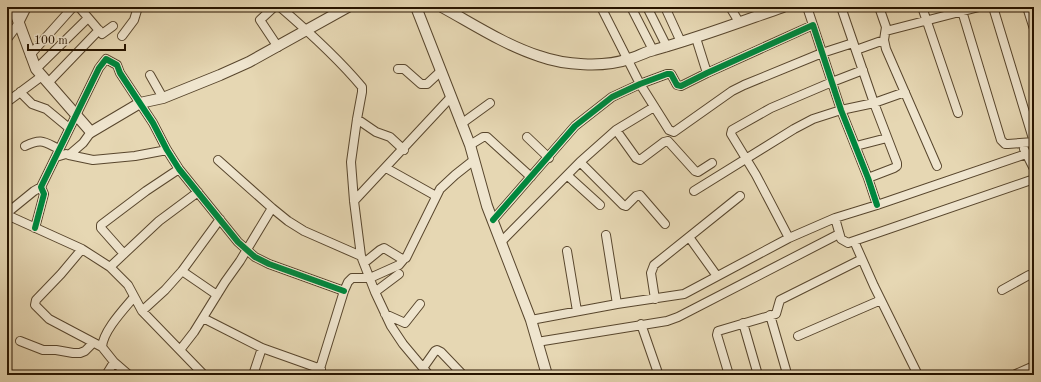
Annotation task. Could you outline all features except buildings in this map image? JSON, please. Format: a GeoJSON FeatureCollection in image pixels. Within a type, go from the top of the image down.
{"type":"FeatureCollection","features":[{"type":"Feature","properties":{"kind":"street"},"geometry":{"type":"LineString","coordinates":[[13,7],[30,55],[42,76],[92,132]]}},
{"type":"Feature","properties":{"kind":"street"},"geometry":{"type":"LineString","coordinates":[[8,33],[19,23],[28,7]]}},
{"type":"Feature","properties":{"kind":"street"},"geometry":{"type":"LineString","coordinates":[[30,55],[73,7]]}},
{"type":"Feature","properties":{"kind":"street"},"geometry":{"type":"LineString","coordinates":[[79,7],[102,34],[113,26]]}},
{"type":"Feature","properties":{"kind":"street"},"geometry":{"type":"LineString","coordinates":[[122,36],[134,20],[138,7]]}},
{"type":"Feature","properties":{"kind":"street"},"geometry":{"type":"LineString","coordinates":[[274,7],[260,20],[278,47]]}},
{"type":"Feature","properties":{"kind":"street"},"geometry":{"type":"LineString","coordinates":[[280,7],[308,30],[362,87],[351,162],[354,201],[363,259],[375,292],[396,334],[429,375]]}},
{"type":"Feature","properties":{"kind":"street"},"geometry":{"type":"LineString","coordinates":[[416,7],[470,145],[493,220],[531,320],[547,375]]}},
{"type":"Feature","properties":{"kind":"street"},"geometry":{"type":"LineString","coordinates":[[442,7],[519,48],[540,57],[571,63],[591,64],[628,60],[653,50],[696,38],[783,7]]}},
{"type":"Feature","properties":{"kind":"street"},"geometry":{"type":"LineString","coordinates":[[601,7],[640,84],[669,130],[674,132],[732,91],[757,79],[822,53],[884,40]]}},
{"type":"Feature","properties":{"kind":"street"},"geometry":{"type":"LineString","coordinates":[[631,7],[653,50]]}},
{"type":"Feature","properties":{"kind":"street"},"geometry":{"type":"LineString","coordinates":[[647,7],[667,47]]}},
{"type":"Feature","properties":{"kind":"street"},"geometry":{"type":"LineString","coordinates":[[665,7],[681,42]]}},
{"type":"Feature","properties":{"kind":"street"},"geometry":{"type":"LineString","coordinates":[[730,7],[739,22]]}},
{"type":"Feature","properties":{"kind":"street"},"geometry":{"type":"LineString","coordinates":[[807,7],[841,110],[856,146],[877,205]]}},
{"type":"Feature","properties":{"kind":"street"},"geometry":{"type":"LineString","coordinates":[[841,7],[874,103],[897,163],[897,166],[868,178]]}},
{"type":"Feature","properties":{"kind":"street"},"geometry":{"type":"LineString","coordinates":[[879,7],[886,31],[884,40],[886,48],[937,166]]}},
{"type":"Feature","properties":{"kind":"street"},"geometry":{"type":"LineString","coordinates":[[922,7],[958,113]]}},
{"type":"Feature","properties":{"kind":"street"},"geometry":{"type":"LineString","coordinates":[[962,11],[1002,140],[1005,144],[1034,142],[993,7]]}},
{"type":"Feature","properties":{"kind":"street"},"geometry":{"type":"LineString","coordinates":[[1027,7],[1034,29]]}},
{"type":"Feature","properties":{"kind":"street"},"geometry":{"type":"LineString","coordinates":[[886,31],[976,8]]}},
{"type":"Feature","properties":{"kind":"street"},"geometry":{"type":"LineString","coordinates":[[69,155],[92,132],[140,103],[162,98],[220,75],[278,47],[341,9]]}},
{"type":"Feature","properties":{"kind":"street"},"geometry":{"type":"LineString","coordinates":[[42,76],[88,18]]}},
{"type":"Feature","properties":{"kind":"street"},"geometry":{"type":"LineString","coordinates":[[493,220],[548,158],[566,135],[600,105],[612,97],[640,84],[669,74],[673,76],[677,85],[681,86],[813,25]]}},
{"type":"Feature","properties":{"kind":"street"},"geometry":{"type":"LineString","coordinates":[[7,102],[99,30]]}},
{"type":"Feature","properties":{"kind":"street"},"geometry":{"type":"LineString","coordinates":[[696,38],[707,73]]}},
{"type":"Feature","properties":{"kind":"street"},"geometry":{"type":"LineString","coordinates":[[204,375],[142,311],[128,285],[110,267],[82,249],[55,238],[7,214],[40,187],[99,68],[106,60],[117,65],[120,73],[153,123],[179,169],[246,250],[255,257],[269,264],[344,291]]}},
{"type":"Feature","properties":{"kind":"street"},"geometry":{"type":"LineString","coordinates":[[398,69],[404,69],[424,85],[428,84],[441,71]]}},
{"type":"Feature","properties":{"kind":"street"},"geometry":{"type":"LineString","coordinates":[[789,238],[731,134],[732,130],[771,108],[863,70]]}},
{"type":"Feature","properties":{"kind":"street"},"geometry":{"type":"LineString","coordinates":[[150,75],[162,98]]}},
{"type":"Feature","properties":{"kind":"street"},"geometry":{"type":"LineString","coordinates":[[20,92],[32,104],[46,109],[69,128]]}},
{"type":"Feature","properties":{"kind":"street"},"geometry":{"type":"LineString","coordinates":[[694,191],[745,158],[813,119],[841,110],[874,103],[905,92]]}},
{"type":"Feature","properties":{"kind":"street"},"geometry":{"type":"LineString","coordinates":[[354,201],[404,150],[451,98]]}},
{"type":"Feature","properties":{"kind":"street"},"geometry":{"type":"LineString","coordinates":[[461,124],[490,103]]}},
{"type":"Feature","properties":{"kind":"street"},"geometry":{"type":"LineString","coordinates":[[501,242],[568,176],[580,162],[616,130],[654,107]]}},
{"type":"Feature","properties":{"kind":"street"},"geometry":{"type":"LineString","coordinates":[[357,119],[376,132],[390,137],[404,150]]}},
{"type":"Feature","properties":{"kind":"street"},"geometry":{"type":"LineString","coordinates":[[616,130],[636,158],[640,160],[664,142],[668,141],[695,171],[698,172],[712,163]]}},
{"type":"Feature","properties":{"kind":"street"},"geometry":{"type":"LineString","coordinates":[[527,136],[548,158]]}},
{"type":"Feature","properties":{"kind":"street"},"geometry":{"type":"LineString","coordinates":[[470,145],[483,137],[487,137],[531,177]]}},
{"type":"Feature","properties":{"kind":"street"},"geometry":{"type":"LineString","coordinates":[[856,146],[887,138]]}},
{"type":"Feature","properties":{"kind":"street"},"geometry":{"type":"LineString","coordinates":[[26,146],[36,141],[41,141],[59,149]]}},
{"type":"Feature","properties":{"kind":"street"},"geometry":{"type":"LineString","coordinates":[[1021,143],[1034,169]]}},
{"type":"Feature","properties":{"kind":"street"},"geometry":{"type":"LineString","coordinates":[[56,157],[66,154],[93,160],[135,156],[167,150]]}},
{"type":"Feature","properties":{"kind":"street"},"geometry":{"type":"LineString","coordinates":[[531,320],[617,304],[684,294],[789,238],[835,218],[1026,154]]}},
{"type":"Feature","properties":{"kind":"street"},"geometry":{"type":"LineString","coordinates":[[218,160],[288,221],[304,231],[363,259]]}},
{"type":"Feature","properties":{"kind":"street"},"geometry":{"type":"LineString","coordinates":[[203,318],[262,348],[320,372],[348,282],[352,278],[370,278],[399,265],[404,259],[436,196],[446,183],[474,160]]}},
{"type":"Feature","properties":{"kind":"street"},"geometry":{"type":"LineString","coordinates":[[580,162],[623,205],[626,206],[636,196],[640,195],[665,224]]}},
{"type":"Feature","properties":{"kind":"street"},"geometry":{"type":"LineString","coordinates":[[386,168],[436,196]]}},
{"type":"Feature","properties":{"kind":"street"},"geometry":{"type":"LineString","coordinates":[[124,254],[101,228],[101,225],[146,191],[179,169]]}},
{"type":"Feature","properties":{"kind":"street"},"geometry":{"type":"LineString","coordinates":[[568,176],[600,205]]}},
{"type":"Feature","properties":{"kind":"street"},"geometry":{"type":"LineString","coordinates":[[835,218],[841,239],[848,243],[1034,179]]}},
{"type":"Feature","properties":{"kind":"street"},"geometry":{"type":"LineString","coordinates":[[35,228],[44,194],[40,187]]}},
{"type":"Feature","properties":{"kind":"street"},"geometry":{"type":"LineString","coordinates":[[110,267],[159,221],[198,192]]}},
{"type":"Feature","properties":{"kind":"street"},"geometry":{"type":"LineString","coordinates":[[655,299],[651,273],[658,261],[740,196]]}},
{"type":"Feature","properties":{"kind":"street"},"geometry":{"type":"LineString","coordinates":[[180,350],[203,318],[272,208]]}},
{"type":"Feature","properties":{"kind":"street"},"geometry":{"type":"LineString","coordinates":[[142,311],[165,290],[182,271],[220,219]]}},
{"type":"Feature","properties":{"kind":"street"},"geometry":{"type":"LineString","coordinates":[[537,342],[667,321],[686,314],[839,234]]}},
{"type":"Feature","properties":{"kind":"street"},"geometry":{"type":"LineString","coordinates":[[606,235],[617,304]]}},
{"type":"Feature","properties":{"kind":"street"},"geometry":{"type":"LineString","coordinates":[[689,237],[717,276]]}},
{"type":"Feature","properties":{"kind":"street"},"geometry":{"type":"LineString","coordinates":[[854,241],[918,375]]}},
{"type":"Feature","properties":{"kind":"street"},"geometry":{"type":"LineString","coordinates":[[363,259],[384,248],[404,259]]}},
{"type":"Feature","properties":{"kind":"street"},"geometry":{"type":"LineString","coordinates":[[82,249],[36,300],[35,305],[49,318],[102,347],[114,362],[129,375]]}},
{"type":"Feature","properties":{"kind":"street"},"geometry":{"type":"LineString","coordinates":[[567,251],[577,311]]}},
{"type":"Feature","properties":{"kind":"street"},"geometry":{"type":"LineString","coordinates":[[729,375],[717,333],[719,330],[776,314],[780,300],[862,259]]}},
{"type":"Feature","properties":{"kind":"street"},"geometry":{"type":"LineString","coordinates":[[182,271],[217,294]]}},
{"type":"Feature","properties":{"kind":"street"},"geometry":{"type":"LineString","coordinates":[[375,292],[400,274]]}},
{"type":"Feature","properties":{"kind":"street"},"geometry":{"type":"LineString","coordinates":[[1002,290],[1030,275],[1034,275]]}},
{"type":"Feature","properties":{"kind":"street"},"geometry":{"type":"LineString","coordinates":[[102,347],[102,341],[134,298]]}},
{"type":"Feature","properties":{"kind":"street"},"geometry":{"type":"LineString","coordinates":[[798,336],[881,300]]}},
{"type":"Feature","properties":{"kind":"street"},"geometry":{"type":"LineString","coordinates":[[385,314],[405,323],[420,304]]}},
{"type":"Feature","properties":{"kind":"street"},"geometry":{"type":"LineString","coordinates":[[770,315],[786,370]]}},
{"type":"Feature","properties":{"kind":"street"},"geometry":{"type":"LineString","coordinates":[[743,323],[758,375]]}},
{"type":"Feature","properties":{"kind":"street"},"geometry":{"type":"LineString","coordinates":[[641,324],[658,373]]}},
{"type":"Feature","properties":{"kind":"street"},"geometry":{"type":"LineString","coordinates":[[20,341],[42,350],[56,350],[73,353],[80,353],[86,350],[93,343]]}},
{"type":"Feature","properties":{"kind":"street"},"geometry":{"type":"LineString","coordinates":[[252,375],[262,348]]}},
{"type":"Feature","properties":{"kind":"street"},"geometry":{"type":"LineString","coordinates":[[423,368],[437,350],[441,352],[463,375]]}},
{"type":"Feature","properties":{"kind":"street"},"geometry":{"type":"LineString","coordinates":[[106,375],[114,362]]}},
{"type":"Feature","properties":{"kind":"street"},"geometry":{"type":"LineString","coordinates":[[1016,375],[1034,367]]}},
{"type":"Feature","properties":{"kind":"cycle path"},"geometry":{"type":"LineString","coordinates":[[493,220],[575,126],[612,97],[667,74],[671,74],[677,85],[681,86],[813,25],[841,110],[877,205]]}},
{"type":"Feature","properties":{"kind":"cycle path"},"geometry":{"type":"LineString","coordinates":[[35,228],[44,194],[41,187],[99,68],[106,59],[117,65],[120,73],[153,123],[179,169],[238,242],[255,257],[269,264],[344,291]]}}]}
